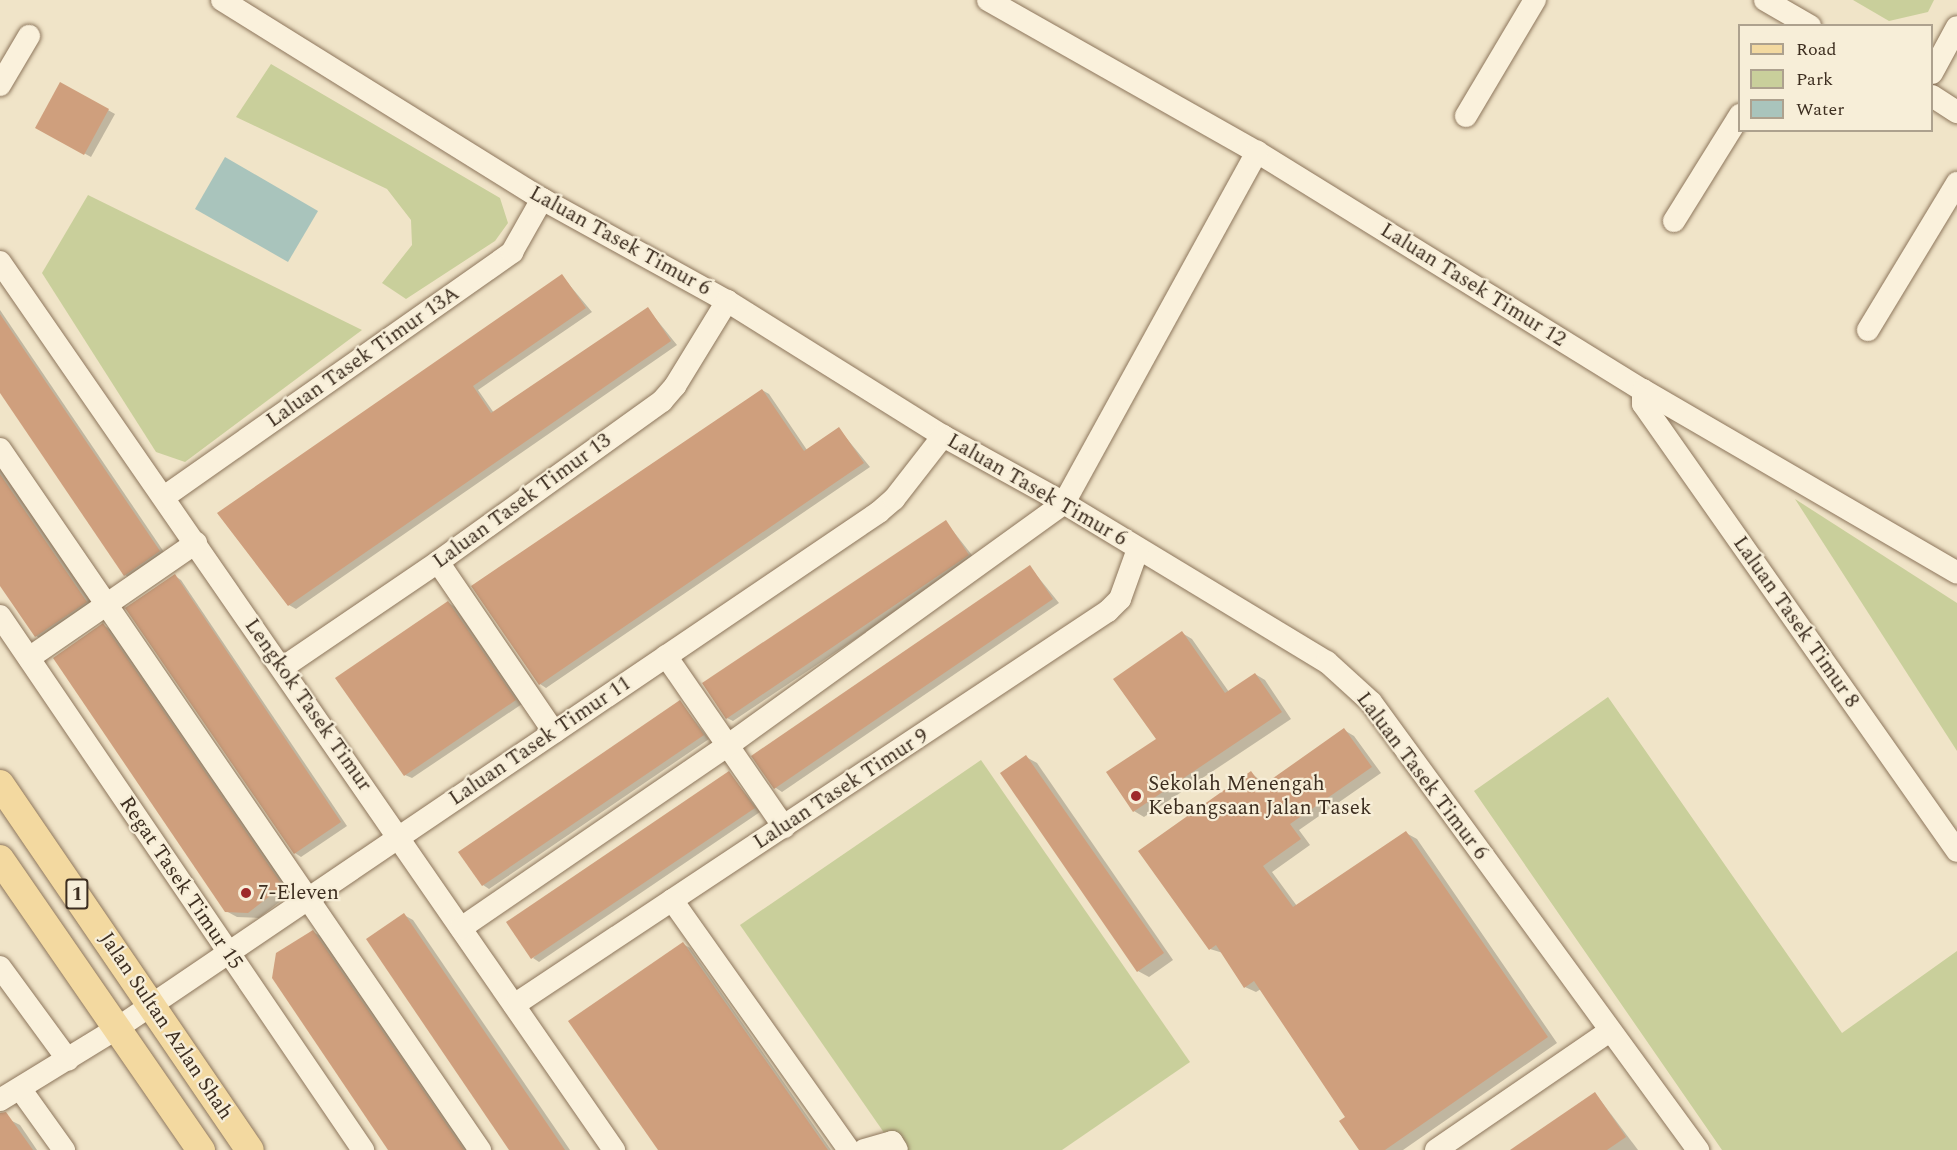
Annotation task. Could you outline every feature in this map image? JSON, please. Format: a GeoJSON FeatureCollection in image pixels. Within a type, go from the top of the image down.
{"type":"FeatureCollection","features":[{"type":"Feature","properties":{"kind":"main road","name":"Jalan Sultan Azlan Shah"},"geometry":{"type":"LineString","coordinates":[[0,784],[153,1004],[250,1150]]}},
{"type":"Feature","properties":{"kind":"main road","name":"Jalan Sultan Azlan Shah"},"geometry":{"type":"LineString","coordinates":[[0,858],[119,1027],[201,1150]]}},
{"type":"Feature","properties":{"kind":"street","name":"Laluan Tasek Timur 6"},"geometry":{"type":"LineString","coordinates":[[222,0],[542,199],[727,301],[942,436],[1064,503],[1327,662],[1371,702],[1698,1150]]}},
{"type":"Feature","properties":{"kind":"street","name":"Laluan Tasek Timur 12"},"geometry":{"type":"LineString","coordinates":[[988,0],[1257,152],[1643,390],[1957,573]]}},
{"type":"Feature","properties":{"kind":"street"},"geometry":{"type":"LineString","coordinates":[[1466,116],[1536,0]]}},
{"type":"Feature","properties":{"kind":"street"},"geometry":{"type":"LineString","coordinates":[[1765,0],[1802,24]]}},
{"type":"Feature","properties":{"kind":"street"},"geometry":{"type":"LineString","coordinates":[[1933,71],[1957,27]]}},
{"type":"Feature","properties":{"kind":"street"},"geometry":{"type":"LineString","coordinates":[[0,85],[29,36]]}},
{"type":"Feature","properties":{"kind":"street"},"geometry":{"type":"LineString","coordinates":[[1933,97],[1957,112]]}},
{"type":"Feature","properties":{"kind":"street"},"geometry":{"type":"LineString","coordinates":[[1674,221],[1738,118]]}},
{"type":"Feature","properties":{"kind":"street"},"geometry":{"type":"LineString","coordinates":[[461,928],[730,744],[1064,503],[1257,152]]}},
{"type":"Feature","properties":{"kind":"street"},"geometry":{"type":"LineString","coordinates":[[1868,330],[1957,183]]}},
{"type":"Feature","properties":{"kind":"street","name":"Laluan Tasek Timur 13A"},"geometry":{"type":"LineString","coordinates":[[164,497],[512,252],[542,199]]}},
{"type":"Feature","properties":{"kind":"street","name":"Lengkok Tasek Timur"},"geometry":{"type":"LineString","coordinates":[[0,262],[399,837],[514,1005],[606,1147]]}},
{"type":"Feature","properties":{"kind":"street","name":"Laluan Tasek Timur 13"},"geometry":{"type":"LineString","coordinates":[[282,668],[438,562],[662,401],[675,386],[727,301]]}},
{"type":"Feature","properties":{"kind":"street","name":"Laluan Tasek Timur 8"},"geometry":{"type":"LineString","coordinates":[[1643,390],[1644,404],[1957,851]]}},
{"type":"Feature","properties":{"kind":"street","name":"Laluan Tasek Timur 11"},"geometry":{"type":"LineString","coordinates":[[0,1100],[21,1090],[119,1027],[879,512],[894,499],[942,436]]}},
{"type":"Feature","properties":{"kind":"street"},"geometry":{"type":"LineString","coordinates":[[0,448],[480,1150]]}},
{"type":"Feature","properties":{"kind":"street"},"geometry":{"type":"LineString","coordinates":[[29,658],[196,543]]}},
{"type":"Feature","properties":{"kind":"street","name":"Laluan Tasek Timur 9"},"geometry":{"type":"LineString","coordinates":[[514,1005],[1108,611],[1120,599],[1138,549]]}},
{"type":"Feature","properties":{"kind":"street"},"geometry":{"type":"LineString","coordinates":[[438,562],[554,732]]}},
{"type":"Feature","properties":{"kind":"street","name":"Regat Tasek Timur 15"},"geometry":{"type":"LineString","coordinates":[[0,616],[363,1150]]}},
{"type":"Feature","properties":{"kind":"street"},"geometry":{"type":"LineString","coordinates":[[666,656],[730,744],[784,826]]}},
{"type":"Feature","properties":{"kind":"street"},"geometry":{"type":"LineString","coordinates":[[672,900],[849,1150]]}},
{"type":"Feature","properties":{"kind":"street"},"geometry":{"type":"LineString","coordinates":[[0,967],[68,1060]]}},
{"type":"Feature","properties":{"kind":"street"},"geometry":{"type":"LineString","coordinates":[[1436,1150],[1610,1030]]}},
{"type":"Feature","properties":{"kind":"street"},"geometry":{"type":"LineString","coordinates":[[21,1090],[64,1150]]}},
{"type":"Feature","properties":{"kind":"street"},"geometry":{"type":"LineString","coordinates":[[864,1150],[892,1142],[897,1150]]}},
{"type":"Feature","properties":{"kind":"green space"},"geometry":{"type":"Polygon","coordinates":[[[1853,0],[1934,0],[1928,12],[1889,21],[1853,0]]]}},
{"type":"Feature","properties":{"kind":"green space"},"geometry":{"type":"Polygon","coordinates":[[[271,64],[500,198],[508,223],[495,241],[406,299],[382,283],[412,245],[411,220],[387,189],[236,117],[271,64]]]}},
{"type":"Feature","properties":{"kind":"green space"},"geometry":{"type":"Polygon","coordinates":[[[88,195],[362,330],[185,462],[156,452],[42,273],[88,195]]]}},
{"type":"Feature","properties":{"kind":"green space"},"geometry":{"type":"Polygon","coordinates":[[[1795,499],[1957,603],[1957,751],[1795,499]]]}},
{"type":"Feature","properties":{"kind":"green space"},"geometry":{"type":"Polygon","coordinates":[[[1608,697],[1842,1033],[1957,951],[1957,1150],[1722,1150],[1474,791],[1608,697]]]}},
{"type":"Feature","properties":{"kind":"green space"},"geometry":{"type":"Polygon","coordinates":[[[981,760],[1190,1062],[1062,1150],[896,1150],[740,925],[981,760]]]}},
{"type":"Feature","properties":{"kind":"water"},"geometry":{"type":"Polygon","coordinates":[[[225,157],[318,211],[288,262],[195,209],[225,157]]]}},
{"type":"Feature","properties":{"kind":"building"},"geometry":{"type":"Polygon","coordinates":[[[60,82],[109,109],[84,155],[35,128],[60,82]]]}},
{"type":"Feature","properties":{"kind":"building"},"geometry":{"type":"Polygon","coordinates":[[[562,274],[586,308],[473,386],[491,413],[648,307],[671,341],[288,606],[217,513],[562,274]]]}},
{"type":"Feature","properties":{"kind":"building"},"geometry":{"type":"Polygon","coordinates":[[[0,314],[160,551],[124,576],[0,393],[0,314]]]}},
{"type":"Feature","properties":{"kind":"building"},"geometry":{"type":"Polygon","coordinates":[[[762,389],[804,451],[839,427],[864,463],[539,685],[471,586],[762,389]]]}},
{"type":"Feature","properties":{"kind":"building"},"geometry":{"type":"Polygon","coordinates":[[[0,474],[87,602],[35,637],[0,586],[0,474]]]}},
{"type":"Feature","properties":{"kind":"building"},"geometry":{"type":"Polygon","coordinates":[[[946,520],[969,555],[726,719],[702,683],[946,520]]]}},
{"type":"Feature","properties":{"kind":"building"},"geometry":{"type":"Polygon","coordinates":[[[1030,565],[1053,599],[774,789],[751,756],[1030,565]]]}},
{"type":"Feature","properties":{"kind":"building"},"geometry":{"type":"Polygon","coordinates":[[[175,574],[341,822],[294,854],[125,608],[175,574]]]}},
{"type":"Feature","properties":{"kind":"building"},"geometry":{"type":"Polygon","coordinates":[[[448,601],[516,700],[404,776],[335,678],[448,601]]]}},
{"type":"Feature","properties":{"kind":"building"},"geometry":{"type":"Polygon","coordinates":[[[103,623],[283,886],[248,913],[225,912],[53,658],[103,623]]]}},
{"type":"Feature","properties":{"kind":"building"},"geometry":{"type":"Polygon","coordinates":[[[1182,631],[1225,693],[1255,673],[1282,712],[1133,812],[1106,772],[1156,739],[1113,679],[1182,631]]]}},
{"type":"Feature","properties":{"kind":"building"},"geometry":{"type":"Polygon","coordinates":[[[680,700],[704,735],[482,886],[458,852],[680,700]]]}},
{"type":"Feature","properties":{"kind":"building"},"geometry":{"type":"Polygon","coordinates":[[[1344,728],[1372,767],[1290,824],[1301,839],[1263,866],[1293,907],[1406,831],[1548,1037],[1385,1150],[1359,1150],[1339,1121],[1345,1117],[1254,981],[1244,988],[1216,945],[1209,950],[1138,851],[1251,771],[1262,786],[1344,728]]]}},
{"type":"Feature","properties":{"kind":"building"},"geometry":{"type":"Polygon","coordinates":[[[1026,755],[1164,953],[1137,972],[1000,773],[1026,755]]]}},
{"type":"Feature","properties":{"kind":"building"},"geometry":{"type":"Polygon","coordinates":[[[729,771],[755,808],[531,959],[506,922],[729,771]]]}},
{"type":"Feature","properties":{"kind":"building"},"geometry":{"type":"Polygon","coordinates":[[[404,913],[565,1150],[509,1150],[366,939],[404,913]]]}},
{"type":"Feature","properties":{"kind":"building"},"geometry":{"type":"Polygon","coordinates":[[[313,930],[464,1150],[388,1150],[272,978],[276,953],[313,930]]]}},
{"type":"Feature","properties":{"kind":"building"},"geometry":{"type":"Polygon","coordinates":[[[683,942],[828,1150],[658,1150],[568,1021],[683,942]]]}},
{"type":"Feature","properties":{"kind":"building"},"geometry":{"type":"Polygon","coordinates":[[[1595,1092],[1626,1137],[1607,1150],[1510,1150],[1595,1092]]]}},
{"type":"Feature","properties":{"kind":"building"},"geometry":{"type":"Polygon","coordinates":[[[6,1112],[33,1150],[0,1150],[0,1113],[6,1112]]]}},
{"type":"Feature","properties":{"kind":"place","name":"Sekolah Menengah Kebangsaan Jalan Tasek"},"geometry":{"type":"Point","coordinates":[1136,796]}},
{"type":"Feature","properties":{"kind":"place","name":"7-Eleven"},"geometry":{"type":"Point","coordinates":[246,893]}}]}
